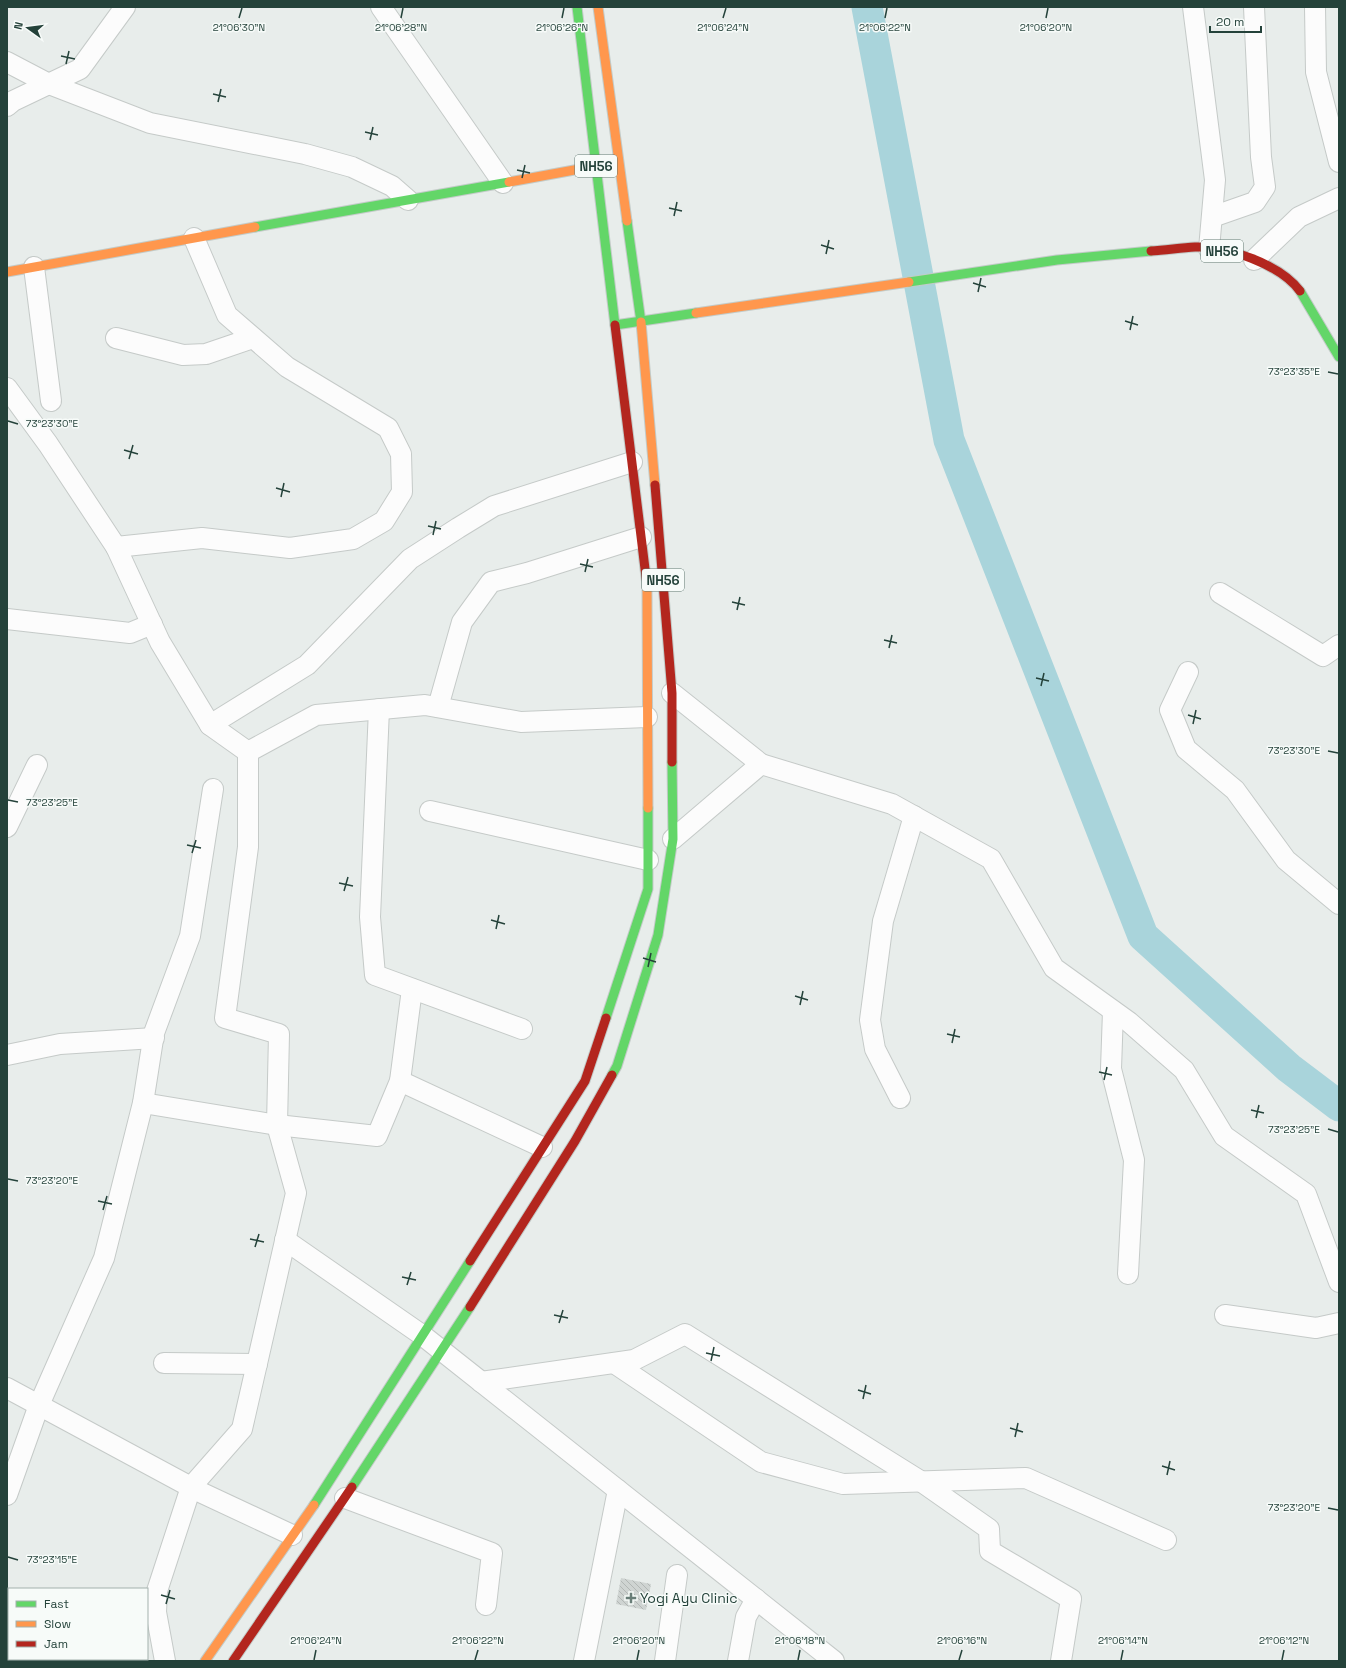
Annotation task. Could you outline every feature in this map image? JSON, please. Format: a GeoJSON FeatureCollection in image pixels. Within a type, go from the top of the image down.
{"type":"FeatureCollection","features":[{"type":"Feature","properties":{"kind":"main road","name":"NH56"},"geometry":{"type":"LineString","coordinates":[[577,7],[615,326],[1057,260],[1196,247],[1238,253],[1276,269],[1299,289],[1339,357]]}},
{"type":"Feature","properties":{"kind":"main road","name":"NH56"},"geometry":{"type":"LineString","coordinates":[[598,7],[641,322],[672,693],[672,839]]}},
{"type":"Feature","properties":{"kind":"main road"},"geometry":{"type":"LineString","coordinates":[[7,272],[596,166]]}},
{"type":"Feature","properties":{"kind":"main road"},"geometry":{"type":"LineString","coordinates":[[205,1661],[314,1505],[585,1081],[648,889],[647,585],[615,326]]}},
{"type":"Feature","properties":{"kind":"main road"},"geometry":{"type":"LineString","coordinates":[[233,1661],[442,1351],[575,1141],[616,1066],[658,935],[672,839]]}},
{"type":"Feature","properties":{"kind":"street"},"geometry":{"type":"LineString","coordinates":[[7,106],[13,101],[80,69],[125,7]]}},
{"type":"Feature","properties":{"kind":"street"},"geometry":{"type":"LineString","coordinates":[[381,7],[502,183]]}},
{"type":"Feature","properties":{"kind":"street"},"geometry":{"type":"LineString","coordinates":[[1193,7],[1215,180],[1209,249]]}},
{"type":"Feature","properties":{"kind":"street"},"geometry":{"type":"LineString","coordinates":[[1212,217],[1255,202],[1265,187],[1261,157],[1254,7]]}},
{"type":"Feature","properties":{"kind":"street"},"geometry":{"type":"LineString","coordinates":[[1315,7],[1316,72],[1339,162]]}},
{"type":"Feature","properties":{"kind":"street"},"geometry":{"type":"LineString","coordinates":[[7,62],[49,84],[150,123],[305,154],[352,167],[392,186],[408,200]]}},
{"type":"Feature","properties":{"kind":"street"},"geometry":{"type":"LineString","coordinates":[[1254,260],[1298,217],[1339,198]]}},
{"type":"Feature","properties":{"kind":"street"},"geometry":{"type":"LineString","coordinates":[[116,548],[202,538],[290,548],[353,539],[384,521],[402,492],[401,454],[388,428],[287,367],[227,315],[194,238]]}},
{"type":"Feature","properties":{"kind":"street"},"geometry":{"type":"LineString","coordinates":[[34,267],[51,401]]}},
{"type":"Feature","properties":{"kind":"street"},"geometry":{"type":"LineString","coordinates":[[116,338],[182,355],[206,354],[253,338]]}},
{"type":"Feature","properties":{"kind":"street"},"geometry":{"type":"LineString","coordinates":[[7,388],[48,444],[116,548],[160,642],[210,725],[248,752]]}},
{"type":"Feature","properties":{"kind":"street"},"geometry":{"type":"LineString","coordinates":[[210,725],[307,665],[410,558],[494,506],[632,462]]}},
{"type":"Feature","properties":{"kind":"street"},"geometry":{"type":"LineString","coordinates":[[438,707],[462,622],[491,582],[527,573],[641,537]]}},
{"type":"Feature","properties":{"kind":"street"},"geometry":{"type":"LineString","coordinates":[[1220,593],[1323,656],[1339,645]]}},
{"type":"Feature","properties":{"kind":"street"},"geometry":{"type":"LineString","coordinates":[[7,619],[130,634],[152,624]]}},
{"type":"Feature","properties":{"kind":"street"},"geometry":{"type":"LineString","coordinates":[[1188,672],[1170,710],[1186,749],[1235,790],[1286,860],[1339,904]]}},
{"type":"Feature","properties":{"kind":"street"},"geometry":{"type":"LineString","coordinates":[[672,693],[761,764],[892,804],[991,858],[1054,968],[1129,1022],[1184,1070],[1224,1136],[1306,1194],[1339,1282]]}},
{"type":"Feature","properties":{"kind":"street"},"geometry":{"type":"LineString","coordinates":[[248,752],[316,715],[379,709],[425,705],[521,722],[647,717]]}},
{"type":"Feature","properties":{"kind":"street"},"geometry":{"type":"LineString","coordinates":[[379,709],[370,917],[375,975],[522,1029]]}},
{"type":"Feature","properties":{"kind":"street"},"geometry":{"type":"LineString","coordinates":[[164,1661],[156,1612],[157,1591],[191,1487],[242,1429],[296,1193],[277,1125],[279,1034],[225,1018],[248,847],[248,752]]}},
{"type":"Feature","properties":{"kind":"street"},"geometry":{"type":"LineString","coordinates":[[672,839],[761,764]]}},
{"type":"Feature","properties":{"kind":"street"},"geometry":{"type":"LineString","coordinates":[[7,827],[37,765]]}},
{"type":"Feature","properties":{"kind":"street"},"geometry":{"type":"LineString","coordinates":[[7,1495],[39,1405],[104,1258],[143,1103],[154,1038],[190,936],[213,789]]}},
{"type":"Feature","properties":{"kind":"street"},"geometry":{"type":"LineString","coordinates":[[430,811],[648,860]]}},
{"type":"Feature","properties":{"kind":"street"},"geometry":{"type":"LineString","coordinates":[[900,1098],[875,1049],[870,1020],[883,921],[914,816]]}},
{"type":"Feature","properties":{"kind":"street"},"geometry":{"type":"LineString","coordinates":[[143,1103],[277,1125],[378,1136],[400,1081],[412,989]]}},
{"type":"Feature","properties":{"kind":"street"},"geometry":{"type":"LineString","coordinates":[[1113,1011],[1111,1069],[1134,1160],[1128,1274]]}},
{"type":"Feature","properties":{"kind":"street"},"geometry":{"type":"LineString","coordinates":[[7,1055],[60,1044],[154,1038]]}},
{"type":"Feature","properties":{"kind":"street"},"geometry":{"type":"LineString","coordinates":[[400,1081],[542,1147]]}},
{"type":"Feature","properties":{"kind":"street"},"geometry":{"type":"LineString","coordinates":[[285,1240],[422,1335],[756,1599],[814,1654],[834,1661]]}},
{"type":"Feature","properties":{"kind":"street"},"geometry":{"type":"LineString","coordinates":[[1225,1315],[1316,1328],[1339,1323]]}},
{"type":"Feature","properties":{"kind":"street"},"geometry":{"type":"LineString","coordinates":[[481,1382],[634,1360],[685,1334],[922,1482],[989,1529],[990,1551],[1071,1599],[1061,1661]]}},
{"type":"Feature","properties":{"kind":"street"},"geometry":{"type":"LineString","coordinates":[[164,1363],[257,1364]]}},
{"type":"Feature","properties":{"kind":"street"},"geometry":{"type":"LineString","coordinates":[[614,1363],[761,1462],[843,1484],[1026,1478],[1166,1540]]}},
{"type":"Feature","properties":{"kind":"street"},"geometry":{"type":"LineString","coordinates":[[7,1388],[191,1487],[292,1535]]}},
{"type":"Feature","properties":{"kind":"street"},"geometry":{"type":"LineString","coordinates":[[584,1661],[618,1490]]}},
{"type":"Feature","properties":{"kind":"street"},"geometry":{"type":"LineString","coordinates":[[344,1498],[492,1553],[486,1605]]}},
{"type":"Feature","properties":{"kind":"street"},"geometry":{"type":"LineString","coordinates":[[665,1661],[677,1575]]}},
{"type":"Feature","properties":{"kind":"street"},"geometry":{"type":"LineString","coordinates":[[738,1661],[746,1617],[756,1599]]}},
{"type":"Feature","properties":{"kind":"building"},"geometry":{"type":"Polygon","coordinates":[[[621,1578],[651,1584],[646,1610],[616,1604],[621,1578]]]}},
{"type":"Feature","properties":{"kind":"waterway"},"geometry":{"type":"LineString","coordinates":[[867,7],[949,440],[1143,936],[1289,1068],[1339,1106]]}},
{"type":"Feature","properties":{"kind":"traffic: fast"},"geometry":{"type":"LineString","coordinates":[[577,7],[615,325],[696,313]]}},
{"type":"Feature","properties":{"kind":"traffic: fast"},"geometry":{"type":"LineString","coordinates":[[255,227],[509,182]]}},
{"type":"Feature","properties":{"kind":"traffic: fast"},"geometry":{"type":"LineString","coordinates":[[627,221],[641,322]]}},
{"type":"Feature","properties":{"kind":"traffic: fast"},"geometry":{"type":"LineString","coordinates":[[909,282],[1057,260],[1151,251]]}},
{"type":"Feature","properties":{"kind":"traffic: fast"},"geometry":{"type":"LineString","coordinates":[[1300,291],[1339,357]]}},
{"type":"Feature","properties":{"kind":"traffic: fast"},"geometry":{"type":"LineString","coordinates":[[612,1075],[617,1066],[658,935],[673,839],[672,762]]}},
{"type":"Feature","properties":{"kind":"traffic: fast"},"geometry":{"type":"LineString","coordinates":[[606,1018],[648,889],[648,808]]}},
{"type":"Feature","properties":{"kind":"traffic: fast"},"geometry":{"type":"LineString","coordinates":[[314,1505],[470,1261]]}},
{"type":"Feature","properties":{"kind":"traffic: fast"},"geometry":{"type":"LineString","coordinates":[[352,1487],[470,1307]]}},
{"type":"Feature","properties":{"kind":"traffic: slow"},"geometry":{"type":"LineString","coordinates":[[598,7],[627,221]]}},
{"type":"Feature","properties":{"kind":"traffic: slow"},"geometry":{"type":"LineString","coordinates":[[509,182],[596,166]]}},
{"type":"Feature","properties":{"kind":"traffic: slow"},"geometry":{"type":"LineString","coordinates":[[7,272],[255,227]]}},
{"type":"Feature","properties":{"kind":"traffic: slow"},"geometry":{"type":"LineString","coordinates":[[696,313],[909,282]]}},
{"type":"Feature","properties":{"kind":"traffic: slow"},"geometry":{"type":"LineString","coordinates":[[641,322],[655,485]]}},
{"type":"Feature","properties":{"kind":"traffic: slow"},"geometry":{"type":"LineString","coordinates":[[647,585],[648,808]]}},
{"type":"Feature","properties":{"kind":"traffic: slow"},"geometry":{"type":"LineString","coordinates":[[205,1661],[314,1505]]}},
{"type":"Feature","properties":{"kind":"traffic: jam"},"geometry":{"type":"LineString","coordinates":[[1151,251],[1208,247],[1237,253],[1252,258],[1280,273],[1291,281],[1300,291]]}},
{"type":"Feature","properties":{"kind":"traffic: jam"},"geometry":{"type":"LineString","coordinates":[[615,325],[647,585]]}},
{"type":"Feature","properties":{"kind":"traffic: jam"},"geometry":{"type":"LineString","coordinates":[[655,485],[672,693],[672,762]]}},
{"type":"Feature","properties":{"kind":"traffic: jam"},"geometry":{"type":"LineString","coordinates":[[470,1261],[585,1081],[606,1018]]}},
{"type":"Feature","properties":{"kind":"traffic: jam"},"geometry":{"type":"LineString","coordinates":[[470,1307],[575,1141],[612,1075]]}},
{"type":"Feature","properties":{"kind":"traffic: jam"},"geometry":{"type":"LineString","coordinates":[[233,1661],[352,1487]]}},
{"type":"Feature","properties":{"kind":"place","name":"Yogi Ayu Clinic"},"geometry":{"type":"Point","coordinates":[631,1598]}}]}
